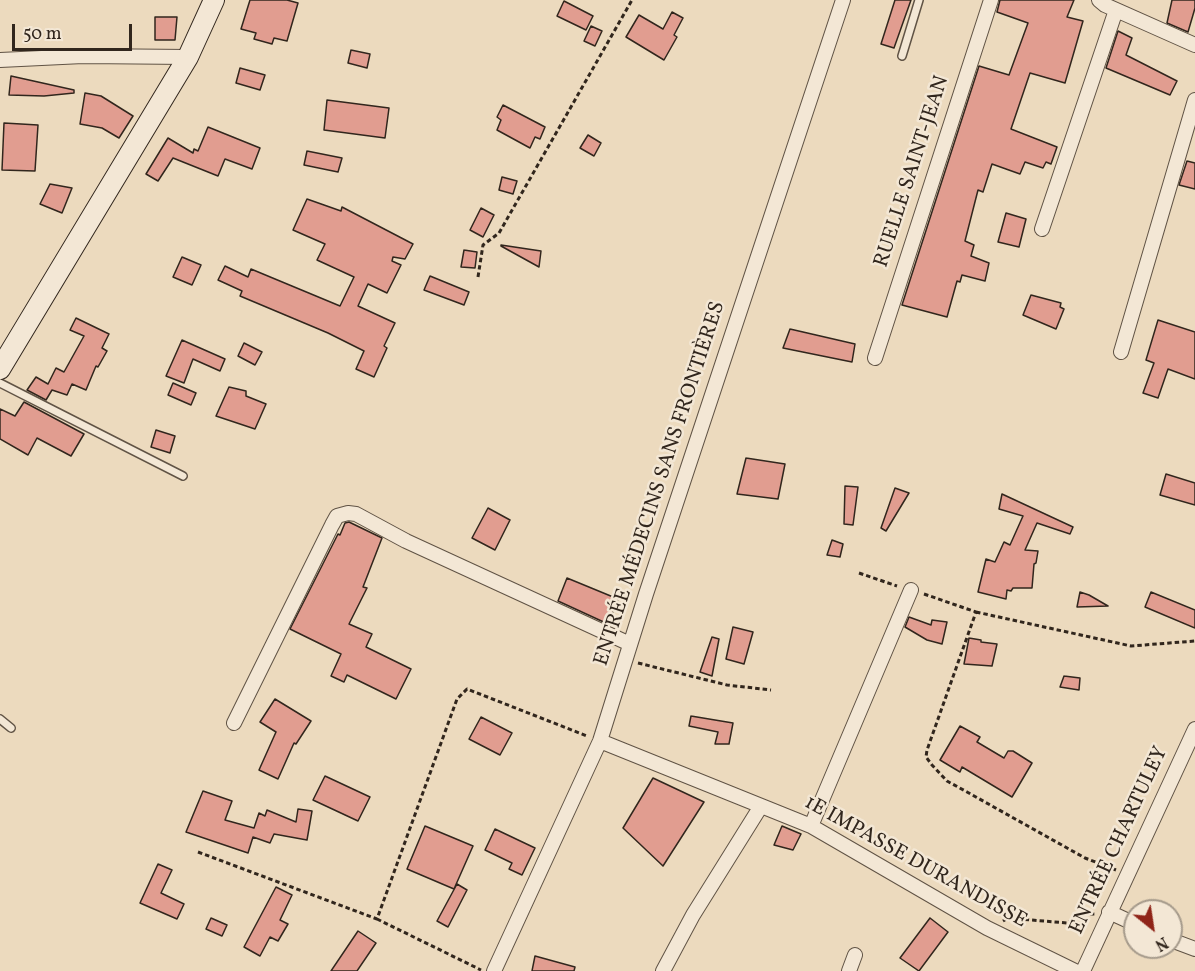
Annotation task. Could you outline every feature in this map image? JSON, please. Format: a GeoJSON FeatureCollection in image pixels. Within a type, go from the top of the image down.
{"type":"FeatureCollection","features":[{"type":"Feature","properties":{"kind":"main road"},"geometry":{"type":"LineString","coordinates":[[0,369],[188,57],[214,0]]}},
{"type":"Feature","properties":{"kind":"street","name":"ENTRÉE MÉDECINS SANS FRONTIÈRES"},"geometry":{"type":"LineString","coordinates":[[494,971],[600,741],[843,0]]}},
{"type":"Feature","properties":{"kind":"street","name":"RUELLE SAINT-JEAN"},"geometry":{"type":"LineString","coordinates":[[875,358],[992,0]]}},
{"type":"Feature","properties":{"kind":"street"},"geometry":{"type":"LineString","coordinates":[[1099,0],[1105,5],[1195,45]]}},
{"type":"Feature","properties":{"kind":"street"},"geometry":{"type":"LineString","coordinates":[[1042,229],[1116,10]]}},
{"type":"Feature","properties":{"kind":"street"},"geometry":{"type":"LineString","coordinates":[[0,60],[83,56],[188,57]]}},
{"type":"Feature","properties":{"kind":"street"},"geometry":{"type":"LineString","coordinates":[[1121,352],[1195,100]]}},
{"type":"Feature","properties":{"kind":"street"},"geometry":{"type":"LineString","coordinates":[[234,723],[328,532],[337,516],[348,513],[357,514],[406,541],[630,644]]}},
{"type":"Feature","properties":{"kind":"street"},"geometry":{"type":"LineString","coordinates":[[811,826],[911,590]]}},
{"type":"Feature","properties":{"kind":"street","name":"ENTRÉE CHARTULEY"},"geometry":{"type":"LineString","coordinates":[[1083,971],[1194,734]]}},
{"type":"Feature","properties":{"kind":"street","name":"1E IMPASSE DURANDISSE"},"geometry":{"type":"LineString","coordinates":[[600,741],[811,826],[987,928],[1075,971]]}},
{"type":"Feature","properties":{"kind":"street"},"geometry":{"type":"LineString","coordinates":[[663,971],[693,915],[760,806]]}},
{"type":"Feature","properties":{"kind":"street"},"geometry":{"type":"LineString","coordinates":[[1109,912],[1123,918]]}},
{"type":"Feature","properties":{"kind":"street"},"geometry":{"type":"LineString","coordinates":[[849,971],[855,955]]}},
{"type":"Feature","properties":{"kind":"lane"},"geometry":{"type":"LineString","coordinates":[[902,56],[919,0]]}},
{"type":"Feature","properties":{"kind":"lane"},"geometry":{"type":"LineString","coordinates":[[0,383],[183,476]]}},
{"type":"Feature","properties":{"kind":"lane"},"geometry":{"type":"LineString","coordinates":[[0,719],[11,728]]}},
{"type":"Feature","properties":{"kind":"path"},"geometry":{"type":"LineString","coordinates":[[478,277],[483,245],[499,233],[632,0]]}},
{"type":"Feature","properties":{"kind":"path"},"geometry":{"type":"LineString","coordinates":[[859,573],[976,612],[1131,646],[1195,641]]}},
{"type":"Feature","properties":{"kind":"path"},"geometry":{"type":"LineString","coordinates":[[976,612],[926,757],[947,781],[1086,858],[1126,875]]}},
{"type":"Feature","properties":{"kind":"path"},"geometry":{"type":"LineString","coordinates":[[626,659],[727,685],[771,690]]}},
{"type":"Feature","properties":{"kind":"path"},"geometry":{"type":"LineString","coordinates":[[377,919],[457,699],[467,689],[600,741]]}},
{"type":"Feature","properties":{"kind":"path"},"geometry":{"type":"LineString","coordinates":[[198,852],[377,919],[482,971]]}},
{"type":"Feature","properties":{"kind":"path"},"geometry":{"type":"LineString","coordinates":[[987,928],[1008,918],[1067,923],[1085,914],[1109,912]]}},
{"type":"Feature","properties":{"kind":"building"},"geometry":{"type":"Polygon","coordinates":[[[250,0],[287,0],[298,3],[287,41],[274,38],[272,44],[254,39],[256,33],[241,29],[250,0]]]}},
{"type":"Feature","properties":{"kind":"building"},"geometry":{"type":"Polygon","coordinates":[[[895,0],[911,0],[894,48],[881,44],[895,0]]]}},
{"type":"Feature","properties":{"kind":"building"},"geometry":{"type":"Polygon","coordinates":[[[1000,0],[1074,0],[1067,17],[1083,21],[1065,83],[1030,73],[1011,129],[1057,147],[1051,164],[1046,162],[1043,168],[1025,162],[1020,174],[992,164],[983,192],[978,190],[965,241],[974,245],[971,256],[989,263],[985,281],[962,275],[960,282],[957,281],[947,317],[902,305],[979,66],[1009,75],[1028,23],[997,12],[1000,0]]]}},
{"type":"Feature","properties":{"kind":"building"},"geometry":{"type":"Polygon","coordinates":[[[1172,0],[1195,0],[1188,32],[1167,23],[1172,0]]]}},
{"type":"Feature","properties":{"kind":"building"},"geometry":{"type":"Polygon","coordinates":[[[564,1],[593,16],[586,30],[557,16],[564,1]]]}},
{"type":"Feature","properties":{"kind":"building"},"geometry":{"type":"Polygon","coordinates":[[[672,12],[683,18],[674,35],[677,37],[664,60],[626,37],[639,15],[663,29],[672,12]]]}},
{"type":"Feature","properties":{"kind":"building"},"geometry":{"type":"Polygon","coordinates":[[[155,17],[177,17],[175,40],[155,40],[155,17]]]}},
{"type":"Feature","properties":{"kind":"building"},"geometry":{"type":"Polygon","coordinates":[[[591,26],[602,31],[595,46],[584,41],[591,26]]]}},
{"type":"Feature","properties":{"kind":"building"},"geometry":{"type":"Polygon","coordinates":[[[1118,31],[1132,38],[1126,55],[1177,81],[1170,95],[1106,68],[1118,31]]]}},
{"type":"Feature","properties":{"kind":"building"},"geometry":{"type":"Polygon","coordinates":[[[351,50],[370,54],[367,68],[348,63],[351,50]]]}},
{"type":"Feature","properties":{"kind":"building"},"geometry":{"type":"Polygon","coordinates":[[[240,68],[265,75],[260,90],[236,83],[240,68]]]}},
{"type":"Feature","properties":{"kind":"building"},"geometry":{"type":"Polygon","coordinates":[[[11,76],[74,90],[74,93],[44,96],[9,95],[11,76]]]}},
{"type":"Feature","properties":{"kind":"building"},"geometry":{"type":"Polygon","coordinates":[[[85,93],[101,96],[133,116],[119,138],[102,128],[80,124],[85,93]]]}},
{"type":"Feature","properties":{"kind":"building"},"geometry":{"type":"Polygon","coordinates":[[[327,100],[389,108],[385,138],[324,130],[327,100]]]}},
{"type":"Feature","properties":{"kind":"building"},"geometry":{"type":"Polygon","coordinates":[[[503,105],[545,127],[540,139],[535,137],[530,148],[497,130],[501,120],[497,117],[503,105]]]}},
{"type":"Feature","properties":{"kind":"building"},"geometry":{"type":"Polygon","coordinates":[[[4,123],[38,125],[35,171],[2,170],[4,123]]]}},
{"type":"Feature","properties":{"kind":"building"},"geometry":{"type":"Polygon","coordinates":[[[208,127],[260,148],[252,169],[225,159],[218,176],[173,158],[158,181],[146,174],[168,138],[193,153],[194,149],[198,151],[208,127]]]}},
{"type":"Feature","properties":{"kind":"building"},"geometry":{"type":"Polygon","coordinates":[[[588,135],[601,143],[594,156],[580,148],[588,135]]]}},
{"type":"Feature","properties":{"kind":"building"},"geometry":{"type":"Polygon","coordinates":[[[307,151],[342,158],[338,172],[304,165],[307,151]]]}},
{"type":"Feature","properties":{"kind":"building"},"geometry":{"type":"Polygon","coordinates":[[[1187,161],[1195,163],[1195,189],[1179,185],[1187,161]]]}},
{"type":"Feature","properties":{"kind":"building"},"geometry":{"type":"Polygon","coordinates":[[[502,177],[517,181],[513,194],[499,190],[502,177]]]}},
{"type":"Feature","properties":{"kind":"building"},"geometry":{"type":"Polygon","coordinates":[[[50,184],[72,188],[62,213],[40,204],[50,184]]]}},
{"type":"Feature","properties":{"kind":"building"},"geometry":{"type":"Polygon","coordinates":[[[307,199],[341,211],[342,207],[413,244],[405,259],[393,257],[392,261],[401,265],[387,293],[368,284],[358,306],[395,323],[384,346],[387,348],[374,377],[356,369],[364,351],[328,333],[240,296],[242,291],[218,280],[225,266],[248,277],[251,269],[340,306],[354,277],[317,260],[325,244],[293,230],[307,199]]]}},
{"type":"Feature","properties":{"kind":"building"},"geometry":{"type":"Polygon","coordinates":[[[481,208],[494,215],[483,237],[470,230],[481,208]]]}},
{"type":"Feature","properties":{"kind":"building"},"geometry":{"type":"Polygon","coordinates":[[[1006,213],[1026,219],[1019,247],[998,242],[1006,213]]]}},
{"type":"Feature","properties":{"kind":"building"},"geometry":{"type":"Polygon","coordinates":[[[501,246],[541,251],[539,267],[501,246]]]}},
{"type":"Feature","properties":{"kind":"building"},"geometry":{"type":"Polygon","coordinates":[[[464,250],[477,252],[475,268],[461,267],[464,250]]]}},
{"type":"Feature","properties":{"kind":"building"},"geometry":{"type":"Polygon","coordinates":[[[182,257],[201,265],[192,285],[173,277],[182,257]]]}},
{"type":"Feature","properties":{"kind":"building"},"geometry":{"type":"Polygon","coordinates":[[[430,276],[469,292],[464,305],[424,290],[430,276]]]}},
{"type":"Feature","properties":{"kind":"building"},"geometry":{"type":"Polygon","coordinates":[[[1031,295],[1061,303],[1060,307],[1064,309],[1056,329],[1023,315],[1031,295]]]}},
{"type":"Feature","properties":{"kind":"building"},"geometry":{"type":"Polygon","coordinates":[[[76,318],[109,334],[102,348],[107,351],[98,367],[96,366],[86,390],[72,384],[67,395],[52,390],[46,400],[27,390],[36,377],[48,384],[56,368],[64,372],[84,336],[70,330],[76,318]]]}},
{"type":"Feature","properties":{"kind":"building"},"geometry":{"type":"Polygon","coordinates":[[[1158,320],[1195,332],[1195,379],[1168,369],[1158,398],[1143,393],[1154,363],[1146,360],[1158,320]]]}},
{"type":"Feature","properties":{"kind":"building"},"geometry":{"type":"Polygon","coordinates":[[[790,329],[855,344],[852,362],[783,348],[790,329]]]}},
{"type":"Feature","properties":{"kind":"building"},"geometry":{"type":"Polygon","coordinates":[[[182,340],[225,359],[220,371],[193,359],[184,383],[166,376],[182,340]]]}},
{"type":"Feature","properties":{"kind":"building"},"geometry":{"type":"Polygon","coordinates":[[[244,343],[262,352],[255,365],[238,356],[244,343]]]}},
{"type":"Feature","properties":{"kind":"building"},"geometry":{"type":"Polygon","coordinates":[[[173,383],[196,393],[191,405],[168,395],[173,383]]]}},
{"type":"Feature","properties":{"kind":"building"},"geometry":{"type":"Polygon","coordinates":[[[229,387],[246,391],[246,396],[266,404],[255,429],[216,416],[229,387]]]}},
{"type":"Feature","properties":{"kind":"building"},"geometry":{"type":"Polygon","coordinates":[[[24,402],[84,434],[71,456],[37,438],[28,455],[0,439],[0,409],[15,416],[24,402]]]}},
{"type":"Feature","properties":{"kind":"building"},"geometry":{"type":"Polygon","coordinates":[[[156,430],[175,436],[170,453],[151,447],[156,430]]]}},
{"type":"Feature","properties":{"kind":"building"},"geometry":{"type":"Polygon","coordinates":[[[746,458],[785,464],[778,499],[737,494],[746,458]]]}},
{"type":"Feature","properties":{"kind":"building"},"geometry":{"type":"Polygon","coordinates":[[[1166,474],[1195,483],[1195,505],[1160,495],[1166,474]]]}},
{"type":"Feature","properties":{"kind":"building"},"geometry":{"type":"Polygon","coordinates":[[[845,486],[858,487],[853,525],[844,524],[845,486]]]}},
{"type":"Feature","properties":{"kind":"building"},"geometry":{"type":"Polygon","coordinates":[[[895,488],[909,493],[886,531],[881,528],[895,488]]]}},
{"type":"Feature","properties":{"kind":"building"},"geometry":{"type":"Polygon","coordinates":[[[1002,494],[1073,527],[1070,534],[1037,523],[1025,550],[1038,551],[1034,564],[1032,588],[1007,590],[1006,599],[978,592],[986,559],[995,562],[1004,542],[1010,545],[1023,516],[999,509],[1002,494]]]}},
{"type":"Feature","properties":{"kind":"building"},"geometry":{"type":"Polygon","coordinates":[[[488,508],[510,520],[495,550],[472,538],[488,508]]]}},
{"type":"Feature","properties":{"kind":"building"},"geometry":{"type":"Polygon","coordinates":[[[349,522],[382,538],[363,587],[367,588],[349,624],[372,634],[366,647],[411,669],[396,699],[347,675],[344,682],[331,676],[341,654],[290,629],[338,534],[340,535],[345,523],[349,522]]]}},
{"type":"Feature","properties":{"kind":"building"},"geometry":{"type":"Polygon","coordinates":[[[832,540],[843,544],[840,557],[827,555],[832,540]]]}},
{"type":"Feature","properties":{"kind":"building"},"geometry":{"type":"Polygon","coordinates":[[[567,578],[618,599],[608,624],[558,601],[567,578]]]}},
{"type":"Feature","properties":{"kind":"building"},"geometry":{"type":"Polygon","coordinates":[[[1080,592],[1089,595],[1108,606],[1077,607],[1080,592]]]}},
{"type":"Feature","properties":{"kind":"building"},"geometry":{"type":"Polygon","coordinates":[[[1151,592],[1195,610],[1195,628],[1145,607],[1151,592]]]}},
{"type":"Feature","properties":{"kind":"building"},"geometry":{"type":"Polygon","coordinates":[[[909,617],[931,625],[932,620],[947,622],[942,644],[927,640],[905,627],[909,617]]]}},
{"type":"Feature","properties":{"kind":"building"},"geometry":{"type":"Polygon","coordinates":[[[733,627],[753,632],[744,664],[726,659],[733,627]]]}},
{"type":"Feature","properties":{"kind":"building"},"geometry":{"type":"Polygon","coordinates":[[[712,637],[719,639],[712,676],[700,672],[712,637]]]}},
{"type":"Feature","properties":{"kind":"building"},"geometry":{"type":"Polygon","coordinates":[[[969,638],[997,644],[992,666],[964,664],[969,638]]]}},
{"type":"Feature","properties":{"kind":"building"},"geometry":{"type":"Polygon","coordinates":[[[1064,676],[1080,678],[1079,690],[1060,687],[1064,676]]]}},
{"type":"Feature","properties":{"kind":"building"},"geometry":{"type":"Polygon","coordinates":[[[275,699],[311,721],[296,744],[294,743],[278,779],[259,770],[276,732],[260,722],[275,699]]]}},
{"type":"Feature","properties":{"kind":"building"},"geometry":{"type":"Polygon","coordinates":[[[691,716],[733,723],[729,744],[715,744],[718,732],[689,726],[691,716]]]}},
{"type":"Feature","properties":{"kind":"building"},"geometry":{"type":"Polygon","coordinates":[[[481,717],[512,733],[500,755],[469,739],[481,717]]]}},
{"type":"Feature","properties":{"kind":"building"},"geometry":{"type":"Polygon","coordinates":[[[960,726],[980,737],[977,742],[1004,758],[1008,751],[1013,751],[1032,763],[1012,797],[962,767],[960,772],[940,760],[960,726]]]}},
{"type":"Feature","properties":{"kind":"building"},"geometry":{"type":"Polygon","coordinates":[[[325,776],[370,797],[358,821],[313,800],[325,776]]]}},
{"type":"Feature","properties":{"kind":"building"},"geometry":{"type":"Polygon","coordinates":[[[653,778],[704,802],[663,866],[623,828],[653,778]]]}},
{"type":"Feature","properties":{"kind":"building"},"geometry":{"type":"Polygon","coordinates":[[[203,791],[232,801],[225,820],[254,828],[259,813],[265,816],[267,810],[296,822],[298,809],[312,811],[307,840],[274,834],[270,843],[253,837],[248,853],[186,832],[203,791]]]}},
{"type":"Feature","properties":{"kind":"building"},"geometry":{"type":"Polygon","coordinates":[[[425,826],[473,846],[454,889],[407,869],[425,826]]]}},
{"type":"Feature","properties":{"kind":"building"},"geometry":{"type":"Polygon","coordinates":[[[782,826],[801,834],[793,850],[774,845],[782,826]]]}},
{"type":"Feature","properties":{"kind":"building"},"geometry":{"type":"Polygon","coordinates":[[[495,829],[535,848],[522,875],[509,869],[512,863],[485,850],[495,829]]]}},
{"type":"Feature","properties":{"kind":"building"},"geometry":{"type":"Polygon","coordinates":[[[158,864],[172,870],[161,893],[184,904],[177,919],[140,903],[158,864]]]}},
{"type":"Feature","properties":{"kind":"building"},"geometry":{"type":"Polygon","coordinates":[[[457,884],[467,890],[448,927],[437,921],[457,884]]]}},
{"type":"Feature","properties":{"kind":"building"},"geometry":{"type":"Polygon","coordinates":[[[276,887],[292,895],[280,920],[288,924],[278,941],[270,937],[260,956],[244,947],[276,887]]]}},
{"type":"Feature","properties":{"kind":"building"},"geometry":{"type":"Polygon","coordinates":[[[211,918],[227,925],[222,936],[206,929],[211,918]]]}},
{"type":"Feature","properties":{"kind":"building"},"geometry":{"type":"Polygon","coordinates":[[[930,918],[948,932],[919,971],[900,958],[930,918]]]}},
{"type":"Feature","properties":{"kind":"building"},"geometry":{"type":"Polygon","coordinates":[[[358,931],[376,943],[357,971],[331,971],[358,931]]]}},
{"type":"Feature","properties":{"kind":"building"},"geometry":{"type":"Polygon","coordinates":[[[535,956],[575,967],[574,971],[532,971],[535,956]]]}}]}
